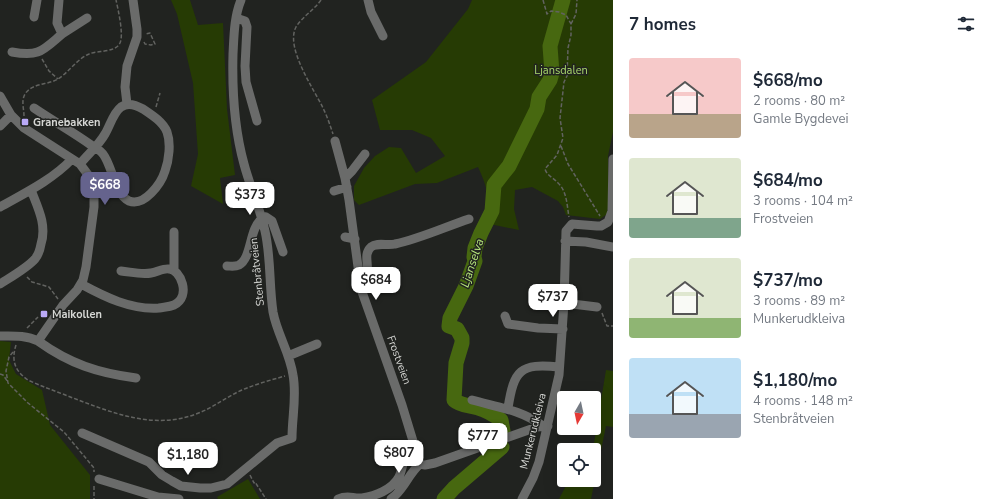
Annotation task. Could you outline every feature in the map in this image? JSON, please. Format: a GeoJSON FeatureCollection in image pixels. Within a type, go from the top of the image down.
{"type":"FeatureCollection","features":[{"type":"Feature","properties":{"kind":"street"},"geometry":{"type":"LineString","coordinates":[[34,17],[37,0]]}},
{"type":"Feature","properties":{"kind":"street"},"geometry":{"type":"LineString","coordinates":[[59,0],[57,23],[62,34]]}},
{"type":"Feature","properties":{"kind":"street"},"geometry":{"type":"LineString","coordinates":[[126,104],[124,87],[127,66],[139,36],[133,0]]}},
{"type":"Feature","properties":{"kind":"street","name":"Stenbråtveien"},"geometry":{"type":"LineString","coordinates":[[82,433],[149,462],[162,475],[181,486],[200,488],[211,488],[224,485],[234,479],[277,443],[292,438],[294,390],[293,375],[288,356],[275,322],[269,249],[262,217],[244,166],[238,142],[234,114],[232,72],[236,18],[240,0]]}},
{"type":"Feature","properties":{"kind":"street"},"geometry":{"type":"LineString","coordinates":[[368,0],[371,12],[383,36]]}},
{"type":"Feature","properties":{"kind":"street"},"geometry":{"type":"LineString","coordinates":[[12,52],[29,54],[37,53],[62,34],[87,18]]}},
{"type":"Feature","properties":{"kind":"street"},"geometry":{"type":"LineString","coordinates":[[236,18],[245,22],[248,26],[245,66],[246,82],[257,121]]}},
{"type":"Feature","properties":{"kind":"street"},"geometry":{"type":"LineString","coordinates":[[0,96],[11,115],[19,124],[76,162],[86,171],[94,189],[95,201],[86,267],[81,284],[38,341]]}},
{"type":"Feature","properties":{"kind":"street"},"geometry":{"type":"LineString","coordinates":[[0,207],[76,162],[94,148],[105,134],[119,109],[126,104],[134,104],[139,107],[162,124],[167,132],[168,160],[165,172],[150,194],[142,201],[132,202],[124,198],[106,157],[100,150],[94,148],[76,134],[52,121],[34,108]]}},
{"type":"Feature","properties":{"kind":"street"},"geometry":{"type":"LineString","coordinates":[[0,126],[11,115]]}},
{"type":"Feature","properties":{"kind":"street","name":"Frostveien"},"geometry":{"type":"LineString","coordinates":[[335,141],[346,182],[355,239],[359,279],[367,308],[402,405],[414,449],[420,464]]}},
{"type":"Feature","properties":{"kind":"street"},"geometry":{"type":"LineString","coordinates":[[334,191],[346,182],[352,171],[365,154]]}},
{"type":"Feature","properties":{"kind":"street"},"geometry":{"type":"LineString","coordinates":[[572,224],[597,226],[605,224],[610,219],[612,211],[613,159]]}},
{"type":"Feature","properties":{"kind":"street"},"geometry":{"type":"LineString","coordinates":[[0,284],[21,270],[36,258],[39,253],[43,240],[44,227],[41,214],[31,190]]}},
{"type":"Feature","properties":{"kind":"street"},"geometry":{"type":"LineString","coordinates":[[227,266],[237,266],[241,264],[248,250],[254,230],[262,217],[266,217],[272,221],[283,252]]}},
{"type":"Feature","properties":{"kind":"street"},"geometry":{"type":"LineString","coordinates":[[359,279],[364,277],[367,272],[367,256],[371,247],[375,245],[396,244],[468,219]]}},
{"type":"Feature","properties":{"kind":"street","name":"Munkerudkleiva"},"geometry":{"type":"LineString","coordinates":[[522,499],[534,478],[539,462],[546,426],[559,375],[563,329],[565,241],[566,231],[572,224]]}},
{"type":"Feature","properties":{"kind":"street"},"geometry":{"type":"LineString","coordinates":[[81,284],[100,295],[138,307],[168,307],[179,302],[182,298],[184,289],[183,284],[174,270],[174,232]]}},
{"type":"Feature","properties":{"kind":"street"},"geometry":{"type":"LineString","coordinates":[[345,237],[355,239]]}},
{"type":"Feature","properties":{"kind":"street"},"geometry":{"type":"LineString","coordinates":[[565,241],[586,242],[613,247]]}},
{"type":"Feature","properties":{"kind":"street"},"geometry":{"type":"LineString","coordinates":[[121,271],[145,274],[170,268],[174,270]]}},
{"type":"Feature","properties":{"kind":"street"},"geometry":{"type":"LineString","coordinates":[[564,303],[597,307]]}},
{"type":"Feature","properties":{"kind":"street"},"geometry":{"type":"LineString","coordinates":[[505,316],[508,324],[538,328],[563,329]]}},
{"type":"Feature","properties":{"kind":"street"},"geometry":{"type":"LineString","coordinates":[[0,336],[21,336],[32,338],[76,363],[102,372],[136,378]]}},
{"type":"Feature","properties":{"kind":"street"},"geometry":{"type":"LineString","coordinates":[[288,356],[317,344]]}},
{"type":"Feature","properties":{"kind":"street"},"geometry":{"type":"LineString","coordinates":[[508,408],[513,384],[523,370],[538,365],[559,367]]}},
{"type":"Feature","properties":{"kind":"street"},"geometry":{"type":"LineString","coordinates":[[472,400],[508,408],[546,426]]}},
{"type":"Feature","properties":{"kind":"street"},"geometry":{"type":"LineString","coordinates":[[391,499],[402,489],[413,471],[420,464],[425,465],[434,463],[537,427],[546,426]]}},
{"type":"Feature","properties":{"kind":"street"},"geometry":{"type":"LineString","coordinates":[[338,499],[347,496],[356,498],[369,496],[389,488],[398,478],[407,454],[414,449]]}},
{"type":"Feature","properties":{"kind":"street"},"geometry":{"type":"LineString","coordinates":[[96,479],[158,497],[179,499],[181,486]]}},
{"type":"Feature","properties":{"kind":"path"},"geometry":{"type":"LineString","coordinates":[[19,124],[24,118],[23,101],[26,93],[36,87],[58,79],[86,55],[97,51],[112,49],[119,44],[122,37],[116,0]]}},
{"type":"Feature","properties":{"kind":"path"},"geometry":{"type":"LineString","coordinates":[[321,0],[295,30],[294,42],[304,74],[322,106],[335,141]]}},
{"type":"Feature","properties":{"kind":"path"},"geometry":{"type":"LineString","coordinates":[[543,0],[547,14],[551,12],[559,12],[566,15],[571,24]]}},
{"type":"Feature","properties":{"kind":"path"},"geometry":{"type":"LineString","coordinates":[[572,224],[569,219],[565,196],[560,183],[546,173],[545,169],[557,155],[563,138],[560,118],[567,76],[571,24],[576,14],[577,0]]}},
{"type":"Feature","properties":{"kind":"path"},"geometry":{"type":"LineString","coordinates":[[150,33],[155,44],[145,44],[139,36],[150,33]]}},
{"type":"Feature","properties":{"kind":"path"},"geometry":{"type":"LineString","coordinates":[[37,53],[49,71],[58,79]]}},
{"type":"Feature","properties":{"kind":"path"},"geometry":{"type":"LineString","coordinates":[[152,116],[160,94]]}},
{"type":"Feature","properties":{"kind":"path"},"geometry":{"type":"LineString","coordinates":[[561,146],[568,164],[605,224]]}},
{"type":"Feature","properties":{"kind":"path"},"geometry":{"type":"LineString","coordinates":[[21,270],[32,282],[49,287],[63,306]]}},
{"type":"Feature","properties":{"kind":"path"},"geometry":{"type":"LineString","coordinates":[[597,307],[603,315],[607,326],[613,326]]}},
{"type":"Feature","properties":{"kind":"path"},"geometry":{"type":"LineString","coordinates":[[38,317],[28,326],[16,342],[14,362],[19,372],[34,382],[123,416],[150,420],[172,420],[207,410],[243,390],[270,380],[293,375]]}},
{"type":"Feature","properties":{"kind":"path"},"geometry":{"type":"LineString","coordinates":[[8,383],[6,371],[9,357],[14,350]]}},
{"type":"Feature","properties":{"kind":"path"},"geometry":{"type":"LineString","coordinates":[[0,374],[3,375],[8,383],[28,402],[64,432],[94,468],[96,479],[94,499]]}},
{"type":"Feature","properties":{"kind":"path"},"geometry":{"type":"LineString","coordinates":[[250,476],[266,499]]}},
{"type":"Feature","properties":{"kind":"green space"},"geometry":{"type":"Polygon","coordinates":[[[171,0],[190,0],[198,25],[223,23],[227,109],[235,175],[220,178],[223,204],[191,186],[198,154],[193,83],[177,14],[171,0]]]}},
{"type":"Feature","properties":{"kind":"green space","name":"Ljansdalen"},"geometry":{"type":"Polygon","coordinates":[[[472,0],[613,0],[613,132],[608,156],[609,201],[607,214],[600,219],[566,215],[563,207],[558,201],[532,187],[515,190],[514,209],[519,230],[480,222],[486,212],[488,200],[478,167],[437,183],[415,184],[359,205],[354,200],[354,186],[364,168],[375,156],[389,147],[401,148],[416,173],[445,156],[431,138],[412,130],[380,130],[372,100],[426,62],[468,9],[472,0]]]}},
{"type":"Feature","properties":{"kind":"green space"},"geometry":{"type":"Polygon","coordinates":[[[0,341],[11,342],[9,360],[16,374],[42,390],[50,425],[90,475],[90,499],[0,499],[0,341]]]}},
{"type":"Feature","properties":{"kind":"green space"},"geometry":{"type":"Polygon","coordinates":[[[606,370],[613,371],[613,427],[606,426],[601,450],[601,443],[594,443],[595,435],[601,435],[601,400],[606,370]]]}},
{"type":"Feature","properties":{"kind":"green space"},"geometry":{"type":"Polygon","coordinates":[[[248,479],[260,499],[218,499],[217,497],[248,479]]]}},
{"type":"Feature","properties":{"kind":"green space"},"geometry":{"type":"Polygon","coordinates":[[[565,487],[593,487],[591,499],[559,499],[565,487]]]}},
{"type":"Feature","properties":{"kind":"waterway","name":"Ljanselva"},"geometry":{"type":"LineString","coordinates":[[503,431],[501,420],[496,416],[484,410],[462,404],[454,400],[456,363],[462,338],[457,329],[449,326],[450,318],[466,286],[475,261],[475,248],[492,211],[494,185],[509,166],[537,109],[539,97],[550,80],[552,73],[550,46],[563,0]]}},
{"type":"Feature","properties":{"kind":"waterway","name":"Ljanselva"},"geometry":{"type":"LineString","coordinates":[[444,499],[454,488],[502,447]]}},
{"type":"Feature","properties":{"kind":"place","name":"Granebakken"},"geometry":{"type":"Point","coordinates":[25,122]}},
{"type":"Feature","properties":{"kind":"place","name":"Maikollen"},"geometry":{"type":"Point","coordinates":[44,314]}}]}
